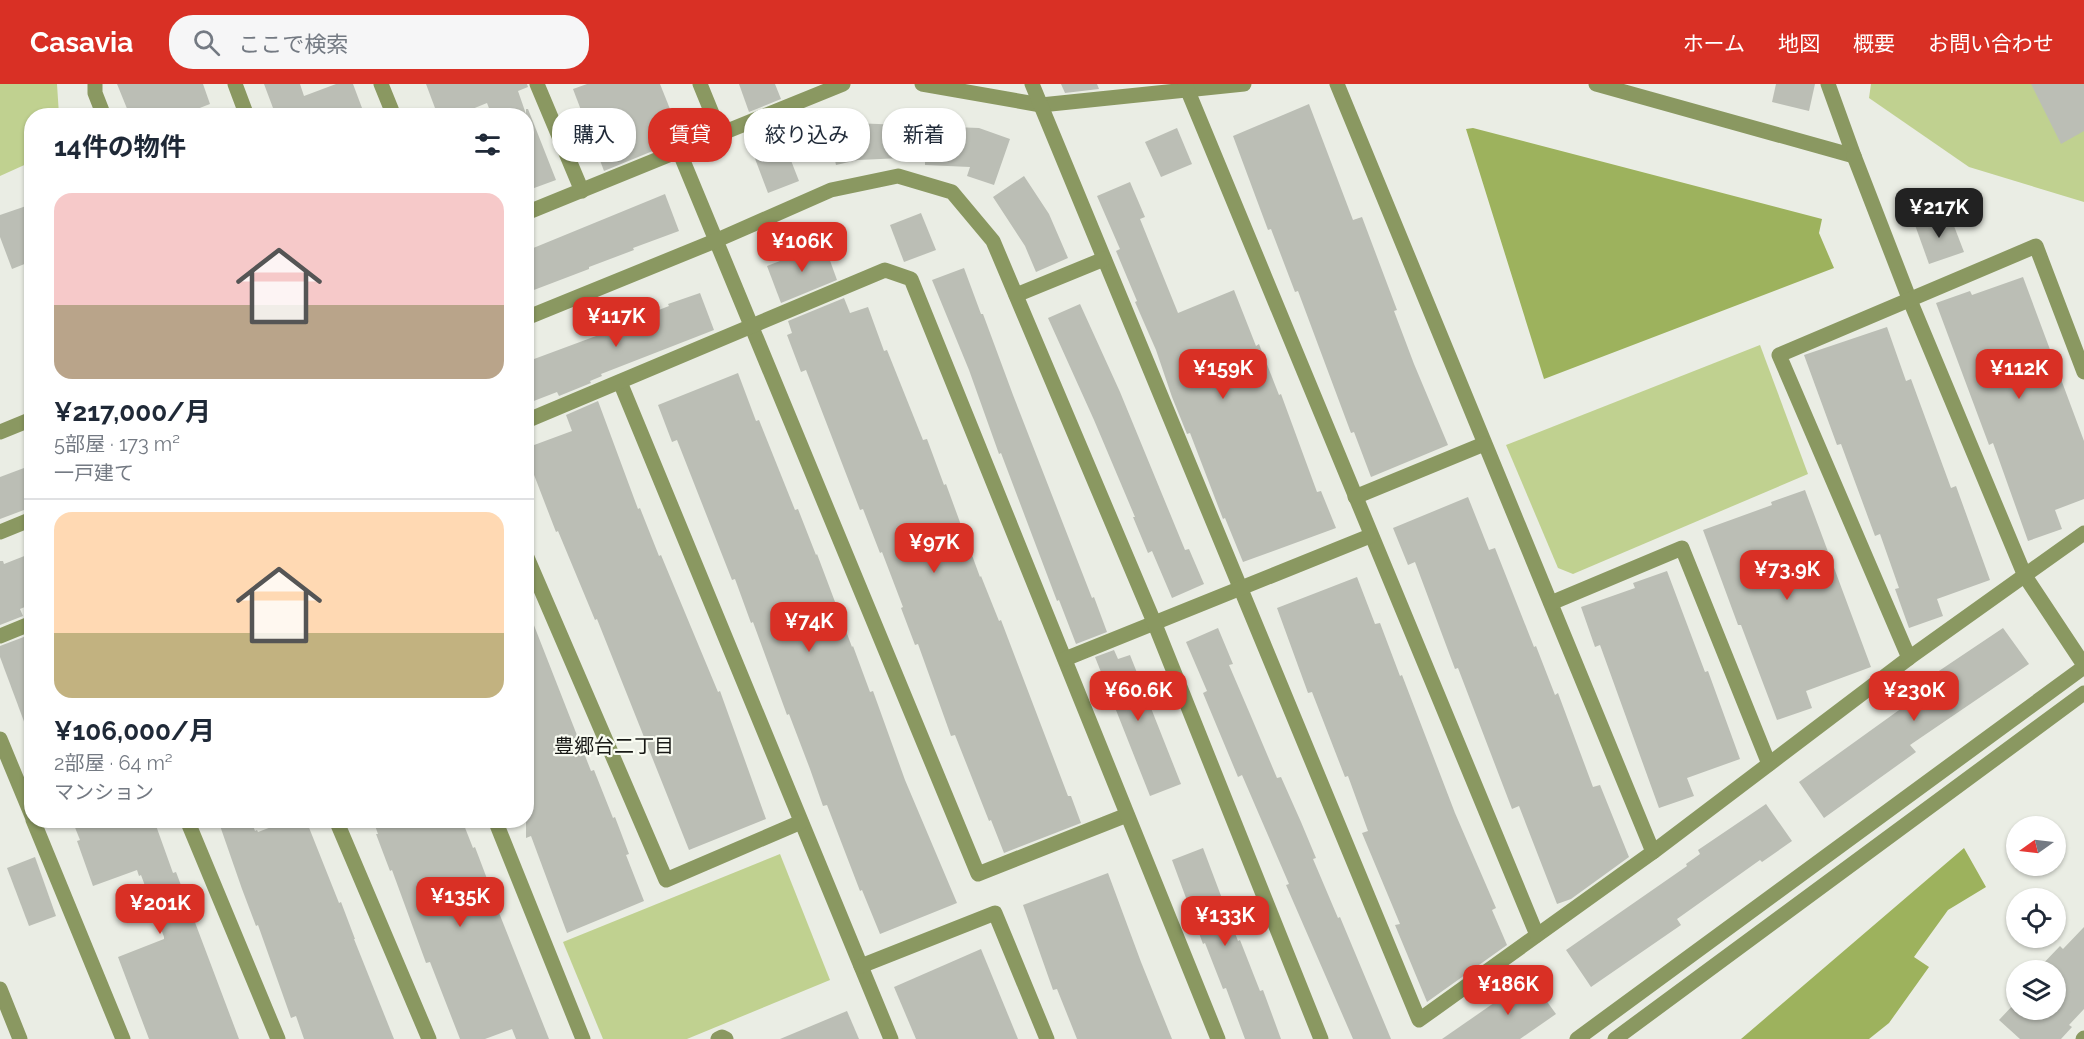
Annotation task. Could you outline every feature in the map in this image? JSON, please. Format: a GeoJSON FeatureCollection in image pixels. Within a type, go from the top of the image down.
{"type":"FeatureCollection","features":[{"type":"Feature","properties":{"kind":"street"},"geometry":{"type":"LineString","coordinates":[[95,84],[95,93],[101,108]]}},
{"type":"Feature","properties":{"kind":"street"},"geometry":{"type":"LineString","coordinates":[[235,84],[244,108]]}},
{"type":"Feature","properties":{"kind":"street"},"geometry":{"type":"LineString","coordinates":[[381,84],[391,108]]}},
{"type":"Feature","properties":{"kind":"street"},"geometry":{"type":"LineString","coordinates":[[537,84],[582,191]]}},
{"type":"Feature","properties":{"kind":"street"},"geometry":{"type":"LineString","coordinates":[[700,84],[710,108]]}},
{"type":"Feature","properties":{"kind":"street"},"geometry":{"type":"LineString","coordinates":[[732,129],[843,84]]}},
{"type":"Feature","properties":{"kind":"street"},"geometry":{"type":"LineString","coordinates":[[922,84],[1041,105],[1186,87],[1244,84]]}},
{"type":"Feature","properties":{"kind":"street"},"geometry":{"type":"LineString","coordinates":[[1032,84],[1419,1020],[1653,852],[1909,658],[2084,533]]}},
{"type":"Feature","properties":{"kind":"street"},"geometry":{"type":"LineString","coordinates":[[1337,84],[1653,852]]}},
{"type":"Feature","properties":{"kind":"street"},"geometry":{"type":"LineString","coordinates":[[1596,84],[1854,156]]}},
{"type":"Feature","properties":{"kind":"street"},"geometry":{"type":"LineString","coordinates":[[1577,1039],[2084,666],[2025,576],[1909,298],[1828,84]]}},
{"type":"Feature","properties":{"kind":"street"},"geometry":{"type":"LineString","coordinates":[[1186,87],[1537,935]]}},
{"type":"Feature","properties":{"kind":"street"},"geometry":{"type":"LineString","coordinates":[[534,210],[652,162]]}},
{"type":"Feature","properties":{"kind":"street"},"geometry":{"type":"LineString","coordinates":[[683,162],[978,874],[1128,814]]}},
{"type":"Feature","properties":{"kind":"street"},"geometry":{"type":"LineString","coordinates":[[534,315],[715,241],[831,190],[898,176],[952,192],[993,241],[1154,622],[1321,1039]]}},
{"type":"Feature","properties":{"kind":"street"},"geometry":{"type":"LineString","coordinates":[[1909,658],[1779,355],[2036,246],[2084,372]]}},
{"type":"Feature","properties":{"kind":"street"},"geometry":{"type":"LineString","coordinates":[[1016,295],[1104,260]]}},
{"type":"Feature","properties":{"kind":"street"},"geometry":{"type":"LineString","coordinates":[[534,418],[885,270],[911,279],[1218,1039]]}},
{"type":"Feature","properties":{"kind":"street"},"geometry":{"type":"LineString","coordinates":[[620,382],[891,1039]]}},
{"type":"Feature","properties":{"kind":"street"},"geometry":{"type":"LineString","coordinates":[[0,432],[24,422]]}},
{"type":"Feature","properties":{"kind":"street"},"geometry":{"type":"LineString","coordinates":[[1355,497],[1484,444]]}},
{"type":"Feature","properties":{"kind":"street"},"geometry":{"type":"LineString","coordinates":[[0,532],[24,522]]}},
{"type":"Feature","properties":{"kind":"street"},"geometry":{"type":"LineString","coordinates":[[1065,659],[1370,536]]}},
{"type":"Feature","properties":{"kind":"street"},"geometry":{"type":"LineString","coordinates":[[1551,603],[1683,548],[1769,764]]}},
{"type":"Feature","properties":{"kind":"street"},"geometry":{"type":"LineString","coordinates":[[534,574],[666,880],[801,822]]}},
{"type":"Feature","properties":{"kind":"street"},"geometry":{"type":"LineString","coordinates":[[0,636],[24,626]]}},
{"type":"Feature","properties":{"kind":"street"},"geometry":{"type":"LineString","coordinates":[[1615,1039],[2084,693]]}},
{"type":"Feature","properties":{"kind":"street"},"geometry":{"type":"LineString","coordinates":[[0,739],[24,797]]}},
{"type":"Feature","properties":{"kind":"street"},"geometry":{"type":"LineString","coordinates":[[36,828],[123,1039]]}},
{"type":"Feature","properties":{"kind":"street"},"geometry":{"type":"LineString","coordinates":[[190,828],[278,1039]]}},
{"type":"Feature","properties":{"kind":"street"},"geometry":{"type":"LineString","coordinates":[[339,828],[429,1039]]}},
{"type":"Feature","properties":{"kind":"street"},"geometry":{"type":"LineString","coordinates":[[498,828],[583,1039]]}},
{"type":"Feature","properties":{"kind":"street"},"geometry":{"type":"LineString","coordinates":[[861,966],[995,912],[1047,1039]]}},
{"type":"Feature","properties":{"kind":"street"},"geometry":{"type":"LineString","coordinates":[[0,989],[20,1039]]}},
{"type":"Feature","properties":{"kind":"street"},"geometry":{"type":"LineString","coordinates":[[718,1039],[722,1037],[726,1039]]}},
{"type":"Feature","properties":{"kind":"shaded area"},"geometry":{"type":"Polygon","coordinates":[[[0,84],[57,84],[59,108],[24,108],[24,165],[0,176],[0,84]]]}},
{"type":"Feature","properties":{"kind":"shaded area"},"geometry":{"type":"Polygon","coordinates":[[[1871,84],[2064,84],[2084,129],[2084,202],[1969,167],[1869,98],[1871,84]]]}},
{"type":"Feature","properties":{"kind":"shaded area"},"geometry":{"type":"Polygon","coordinates":[[[1473,128],[1822,219],[1819,233],[1834,268],[1544,379],[1466,129],[1473,128]]]}},
{"type":"Feature","properties":{"kind":"shaded area"},"geometry":{"type":"Polygon","coordinates":[[[1760,345],[1808,474],[1573,574],[1558,568],[1506,445],[1760,345]]]}},
{"type":"Feature","properties":{"kind":"shaded area"},"geometry":{"type":"Polygon","coordinates":[[[1964,848],[1986,887],[1948,910],[1914,957],[1929,967],[1889,1023],[1869,1039],[1741,1039],[1964,848]]]}},
{"type":"Feature","properties":{"kind":"shaded area"},"geometry":{"type":"Polygon","coordinates":[[[780,854],[830,980],[687,1039],[603,1039],[563,942],[780,854]]]}},
{"type":"Feature","properties":{"kind":"building"},"geometry":{"type":"Polygon","coordinates":[[[117,84],[203,84],[210,104],[200,108],[127,108],[117,84]]]}},
{"type":"Feature","properties":{"kind":"building"},"geometry":{"type":"Polygon","coordinates":[[[264,84],[300,84],[304,96],[336,84],[353,84],[362,108],[273,108],[264,84]]]}},
{"type":"Feature","properties":{"kind":"building"},"geometry":{"type":"Polygon","coordinates":[[[426,84],[527,84],[528,87],[518,91],[524,108],[489,108],[487,103],[475,108],[435,108],[426,84]]]}},
{"type":"Feature","properties":{"kind":"building"},"geometry":{"type":"Polygon","coordinates":[[[587,84],[660,84],[670,108],[648,108],[648,153],[636,158],[636,108],[580,108],[573,89],[587,84]]]}},
{"type":"Feature","properties":{"kind":"building"},"geometry":{"type":"Polygon","coordinates":[[[739,84],[775,84],[781,99],[759,108],[748,108],[739,84]]]}},
{"type":"Feature","properties":{"kind":"building"},"geometry":{"type":"Polygon","coordinates":[[[1061,84],[1097,84],[1099,89],[1065,93],[1061,84]]]}},
{"type":"Feature","properties":{"kind":"building"},"geometry":{"type":"Polygon","coordinates":[[[1776,84],[1815,84],[1809,111],[1772,102],[1776,84]]]}},
{"type":"Feature","properties":{"kind":"building"},"geometry":{"type":"Polygon","coordinates":[[[2031,84],[2084,84],[2084,131],[2061,144],[2031,84]]]}},
{"type":"Feature","properties":{"kind":"building"},"geometry":{"type":"Polygon","coordinates":[[[1309,104],[1353,220],[1362,217],[1397,310],[1394,311],[1448,445],[1371,477],[1354,432],[1351,433],[1298,291],[1295,292],[1271,229],[1268,230],[1233,136],[1309,104]]]}},
{"type":"Feature","properties":{"kind":"building"},"geometry":{"type":"Polygon","coordinates":[[[534,124],[556,180],[534,188],[534,124]]]}},
{"type":"Feature","properties":{"kind":"building"},"geometry":{"type":"Polygon","coordinates":[[[870,124],[882,124],[882,159],[870,159],[870,124]]]}},
{"type":"Feature","properties":{"kind":"building"},"geometry":{"type":"Polygon","coordinates":[[[966,127],[979,128],[1010,139],[994,185],[967,176],[970,167],[925,165],[925,162],[966,162],[966,127]]]}},
{"type":"Feature","properties":{"kind":"building"},"geometry":{"type":"Polygon","coordinates":[[[1177,128],[1192,164],[1161,177],[1145,142],[1177,128]]]}},
{"type":"Feature","properties":{"kind":"building"},"geometry":{"type":"Polygon","coordinates":[[[601,162],[626,162],[604,171],[601,162]]]}},
{"type":"Feature","properties":{"kind":"building"},"geometry":{"type":"Polygon","coordinates":[[[756,162],[792,162],[799,181],[768,193],[756,162]]]}},
{"type":"Feature","properties":{"kind":"building"},"geometry":{"type":"Polygon","coordinates":[[[1024,176],[1049,214],[1068,258],[1036,272],[1025,246],[993,197],[1024,176]]]}},
{"type":"Feature","properties":{"kind":"building"},"geometry":{"type":"Polygon","coordinates":[[[1130,182],[1145,217],[1140,219],[1178,313],[1234,290],[1256,346],[1259,344],[1279,395],[1281,394],[1317,492],[1321,491],[1336,528],[1243,562],[1225,518],[1223,519],[1190,433],[1187,434],[1172,397],[1156,350],[1116,251],[1120,249],[1097,196],[1130,182]]]}},
{"type":"Feature","properties":{"kind":"building"},"geometry":{"type":"Polygon","coordinates":[[[665,194],[679,231],[534,290],[534,248],[665,194]]]}},
{"type":"Feature","properties":{"kind":"building"},"geometry":{"type":"Polygon","coordinates":[[[24,207],[24,264],[12,269],[0,237],[0,215],[24,207]]]}},
{"type":"Feature","properties":{"kind":"building"},"geometry":{"type":"Polygon","coordinates":[[[921,213],[936,250],[904,262],[890,225],[921,213]]]}},
{"type":"Feature","properties":{"kind":"building"},"geometry":{"type":"Polygon","coordinates":[[[1949,213],[1964,252],[1929,264],[1915,225],[1949,213]]]}},
{"type":"Feature","properties":{"kind":"building"},"geometry":{"type":"Polygon","coordinates":[[[824,244],[837,280],[781,303],[767,266],[824,244]]]}},
{"type":"Feature","properties":{"kind":"building"},"geometry":{"type":"Polygon","coordinates":[[[964,268],[1107,632],[1076,644],[1059,600],[1057,601],[1001,453],[999,454],[969,370],[932,280],[964,268]]]}},
{"type":"Feature","properties":{"kind":"building"},"geometry":{"type":"Polygon","coordinates":[[[2023,277],[2084,441],[2084,499],[2055,510],[2062,529],[2028,541],[1993,443],[1989,445],[1936,303],[1970,291],[1972,295],[2023,277]]]}},
{"type":"Feature","properties":{"kind":"building"},"geometry":{"type":"Polygon","coordinates":[[[700,293],[714,330],[601,374],[602,376],[590,381],[591,383],[559,396],[557,392],[534,401],[534,359],[623,326],[623,324],[669,306],[668,304],[700,293]]]}},
{"type":"Feature","properties":{"kind":"building"},"geometry":{"type":"Polygon","coordinates":[[[844,298],[850,313],[868,307],[884,351],[887,350],[923,440],[927,439],[944,485],[946,484],[980,577],[999,621],[1001,620],[1068,796],[1071,796],[1081,823],[1004,853],[955,735],[951,736],[918,644],[915,645],[901,608],[903,607],[882,552],[880,553],[863,509],[860,510],[806,370],[801,372],[787,335],[792,333],[788,321],[844,298]]]}},
{"type":"Feature","properties":{"kind":"building"},"geometry":{"type":"Polygon","coordinates":[[[1080,304],[1120,392],[1185,550],[1189,549],[1204,584],[1172,598],[1152,551],[1148,553],[1094,420],[1048,318],[1080,304]]]}},
{"type":"Feature","properties":{"kind":"building"},"geometry":{"type":"Polygon","coordinates":[[[1887,327],[1906,381],[1911,379],[1951,488],[1956,486],[1990,580],[1937,599],[1943,616],[1909,628],[1895,589],[1899,588],[1880,534],[1875,536],[1841,444],[1837,445],[1804,355],[1887,327]]]}},
{"type":"Feature","properties":{"kind":"building"},"geometry":{"type":"Polygon","coordinates":[[[738,373],[756,421],[759,420],[795,510],[798,509],[817,554],[870,692],[873,691],[905,780],[957,903],[880,934],[862,890],[860,891],[827,805],[823,806],[753,622],[751,623],[735,579],[732,580],[677,440],[672,442],[658,405],[738,373]]]}},
{"type":"Feature","properties":{"kind":"building"},"geometry":{"type":"Polygon","coordinates":[[[598,401],[638,509],[640,508],[659,556],[661,555],[718,692],[720,691],[766,819],[689,850],[597,619],[595,620],[558,531],[556,532],[534,475],[534,445],[572,431],[566,415],[598,401]]]}},
{"type":"Feature","properties":{"kind":"building"},"geometry":{"type":"Polygon","coordinates":[[[24,468],[24,510],[0,519],[0,477],[24,468]]]}},
{"type":"Feature","properties":{"kind":"building"},"geometry":{"type":"Polygon","coordinates":[[[1805,490],[1871,667],[1806,691],[1812,708],[1777,720],[1741,625],[1738,625],[1703,530],[1772,505],[1771,502],[1805,490]]]}},
{"type":"Feature","properties":{"kind":"building"},"geometry":{"type":"Polygon","coordinates":[[[1468,497],[1489,550],[1495,548],[1555,695],[1558,693],[1593,787],[1600,785],[1629,857],[1571,899],[1557,904],[1519,806],[1512,809],[1458,668],[1455,669],[1415,562],[1408,565],[1393,528],[1468,497]]]}},
{"type":"Feature","properties":{"kind":"building"},"geometry":{"type":"Polygon","coordinates":[[[24,556],[24,607],[20,609],[23,616],[0,625],[0,561],[4,564],[24,556]]]}},
{"type":"Feature","properties":{"kind":"building"},"geometry":{"type":"Polygon","coordinates":[[[1667,571],[1705,672],[1708,671],[1740,759],[1687,778],[1694,796],[1659,808],[1600,645],[1595,647],[1581,607],[1635,588],[1633,583],[1667,571]]]}},
{"type":"Feature","properties":{"kind":"building"},"geometry":{"type":"Polygon","coordinates":[[[1357,577],[1375,624],[1380,623],[1400,676],[1402,675],[1455,813],[1496,908],[1492,910],[1507,945],[1427,1002],[1395,925],[1400,924],[1362,833],[1368,831],[1348,776],[1345,777],[1312,692],[1308,693],[1277,608],[1357,577]]]}},
{"type":"Feature","properties":{"kind":"building"},"geometry":{"type":"Polygon","coordinates":[[[534,625],[591,771],[594,770],[613,818],[615,817],[629,854],[626,855],[644,901],[567,933],[531,836],[526,838],[526,828],[534,828],[534,625]]]}},
{"type":"Feature","properties":{"kind":"building"},"geometry":{"type":"Polygon","coordinates":[[[1218,628],[1233,664],[1229,665],[1277,778],[1281,777],[1301,822],[1316,858],[1313,859],[1391,1039],[1353,1039],[1286,885],[1289,884],[1242,775],[1238,777],[1203,693],[1207,691],[1186,642],[1218,628]]]}},
{"type":"Feature","properties":{"kind":"building"},"geometry":{"type":"Polygon","coordinates":[[[2003,628],[2029,664],[1910,745],[1916,752],[1824,818],[1799,782],[1920,695],[1915,687],[2003,628]]]}},
{"type":"Feature","properties":{"kind":"building"},"geometry":{"type":"Polygon","coordinates":[[[24,637],[24,722],[0,657],[0,646],[24,637]]]}},
{"type":"Feature","properties":{"kind":"building"},"geometry":{"type":"Polygon","coordinates":[[[1114,650],[1118,659],[1130,655],[1181,784],[1150,796],[1095,657],[1114,650]]]}},
{"type":"Feature","properties":{"kind":"building"},"geometry":{"type":"Polygon","coordinates":[[[1766,804],[1792,841],[1762,862],[1760,860],[1677,919],[1681,925],[1591,987],[1566,950],[1687,866],[1686,864],[1700,854],[1698,850],[1766,804]]]}},
{"type":"Feature","properties":{"kind":"building"},"geometry":{"type":"Polygon","coordinates":[[[75,828],[157,828],[173,873],[176,872],[239,1039],[149,1039],[118,957],[164,939],[164,937],[141,875],[139,876],[137,870],[93,886],[77,841],[80,840],[75,828]]]}},
{"type":"Feature","properties":{"kind":"building"},"geometry":{"type":"Polygon","coordinates":[[[221,828],[254,828],[258,832],[269,828],[309,828],[339,903],[341,902],[394,1039],[304,1039],[296,1016],[291,1018],[258,925],[256,926],[221,828]]]}},
{"type":"Feature","properties":{"kind":"building"},"geometry":{"type":"Polygon","coordinates":[[[376,828],[465,828],[473,848],[475,847],[549,1039],[516,1039],[512,1029],[485,1039],[460,1039],[430,962],[426,963],[392,870],[390,871],[376,834],[378,834],[376,828]]]}},
{"type":"Feature","properties":{"kind":"building"},"geometry":{"type":"Polygon","coordinates":[[[1203,848],[1238,941],[1240,940],[1260,991],[1263,990],[1281,1039],[1245,1039],[1226,988],[1223,989],[1205,943],[1203,944],[1172,860],[1203,848]]]}},
{"type":"Feature","properties":{"kind":"building"},"geometry":{"type":"Polygon","coordinates":[[[35,857],[56,916],[29,926],[7,868],[35,857]]]}},
{"type":"Feature","properties":{"kind":"building"},"geometry":{"type":"Polygon","coordinates":[[[1108,873],[1172,1039],[1077,1039],[1057,989],[1053,990],[1023,905],[1108,873]]]}},
{"type":"Feature","properties":{"kind":"building"},"geometry":{"type":"Polygon","coordinates":[[[2084,927],[2084,1009],[2069,1025],[2072,1027],[2061,1039],[2020,1039],[1999,1020],[2006,1013],[2006,1020],[2066,1020],[2066,960],[2047,960],[2058,948],[2063,949],[2084,927]]]}},
{"type":"Feature","properties":{"kind":"building"},"geometry":{"type":"Polygon","coordinates":[[[981,949],[1018,1039],[916,1039],[894,987],[981,949]]]}},
{"type":"Feature","properties":{"kind":"building"},"geometry":{"type":"Polygon","coordinates":[[[1530,978],[1556,1014],[1520,1039],[1442,1039],[1530,978]]]}},
{"type":"Feature","properties":{"kind":"building"},"geometry":{"type":"Polygon","coordinates":[[[847,1011],[859,1039],[780,1039],[847,1011]]]}},
{"type":"Feature","properties":{"kind":"district","name":"豊郷台二丁目"},"geometry":{"type":"Point","coordinates":[614,746]}}]}
